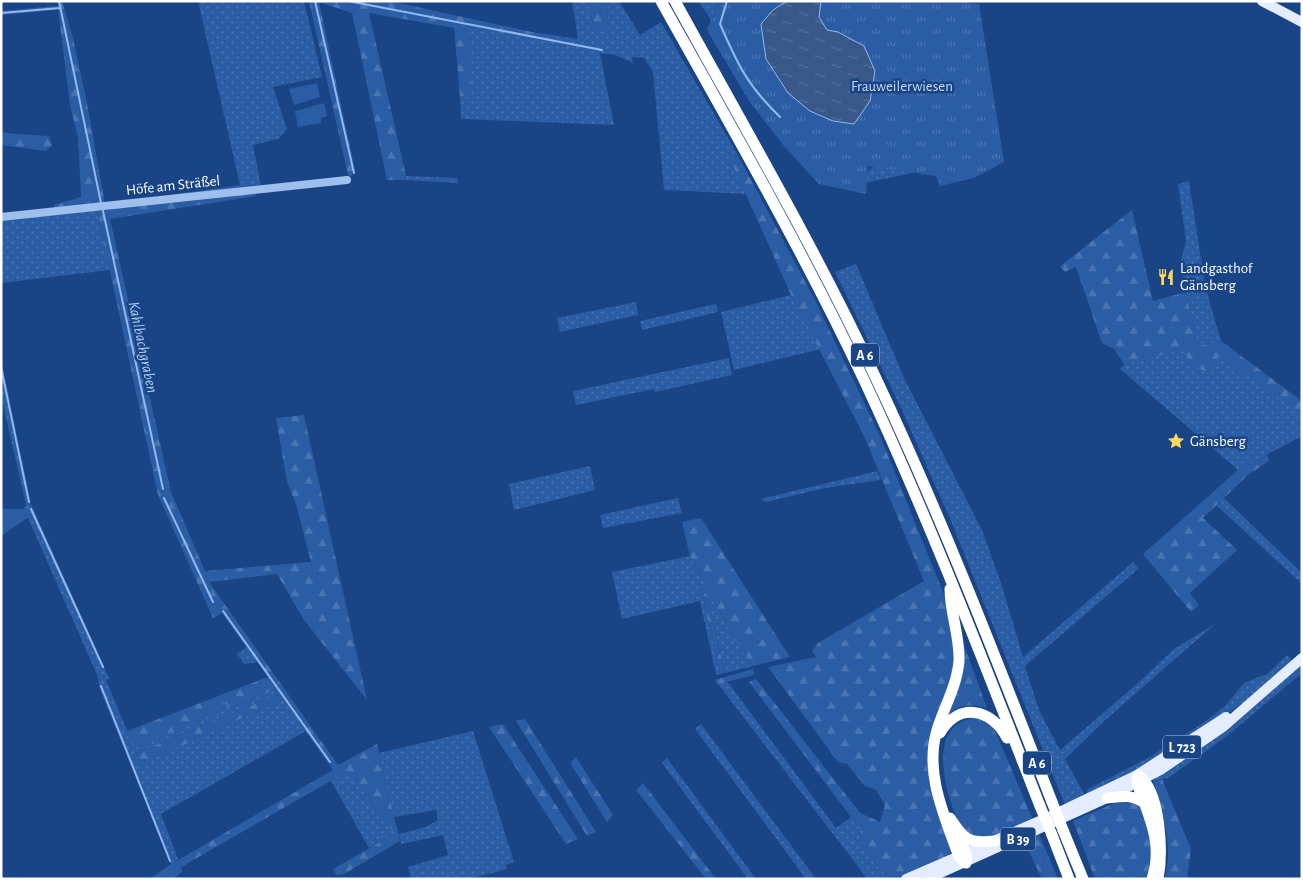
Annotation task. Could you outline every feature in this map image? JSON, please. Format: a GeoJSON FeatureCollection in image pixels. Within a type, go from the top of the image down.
{"type":"FeatureCollection","features":[{"type":"Feature","properties":{"kind":"highway","name":"A 6"},"geometry":{"type":"LineString","coordinates":[[661,1],[745,151],[843,338],[891,440],[950,579],[1040,806],[1081,874]]}},
{"type":"Feature","properties":{"kind":"highway","name":"A 6"},"geometry":{"type":"LineString","coordinates":[[674,1],[801,230],[874,373],[964,578],[1052,802],[1057,833],[1069,879]]}},
{"type":"Feature","properties":{"kind":"highway"},"geometry":{"type":"LineString","coordinates":[[950,579],[950,599],[958,635],[958,670],[937,732],[934,777],[940,804],[963,858]]}},
{"type":"Feature","properties":{"kind":"highway"},"geometry":{"type":"LineString","coordinates":[[936,741],[944,726],[953,718],[959,714],[977,712],[996,721],[1002,727],[1026,770]]}},
{"type":"Feature","properties":{"kind":"highway"},"geometry":{"type":"LineString","coordinates":[[1136,779],[1156,835],[1157,855],[1152,879]]}},
{"type":"Feature","properties":{"kind":"highway"},"geometry":{"type":"LineString","coordinates":[[1136,779],[1152,799],[1160,834],[1162,848],[1158,879]]}},
{"type":"Feature","properties":{"kind":"highway"},"geometry":{"type":"LineString","coordinates":[[1107,798],[1126,795],[1137,798],[1146,804]]}},
{"type":"Feature","properties":{"kind":"highway"},"geometry":{"type":"LineString","coordinates":[[940,804],[960,833],[971,841],[995,841]]}},
{"type":"Feature","properties":{"kind":"highway"},"geometry":{"type":"LineString","coordinates":[[960,833],[963,858]]}},
{"type":"Feature","properties":{"kind":"highway"},"geometry":{"type":"LineString","coordinates":[[1081,874],[1088,879]]}},
{"type":"Feature","properties":{"kind":"main road"},"geometry":{"type":"LineString","coordinates":[[1262,1],[1302,22]]}},
{"type":"Feature","properties":{"kind":"main road","name":"L 723"},"geometry":{"type":"LineString","coordinates":[[1107,798],[1136,779],[1205,741],[1302,658]]}},
{"type":"Feature","properties":{"kind":"main road","name":"B 39"},"geometry":{"type":"LineString","coordinates":[[927,879],[995,841],[1136,779]]}},
{"type":"Feature","properties":{"kind":"main road","name":"B 39"},"geometry":{"type":"LineString","coordinates":[[906,879],[963,858],[1107,798]]}},
{"type":"Feature","properties":{"kind":"street","name":"Höfe am Sträßel"},"geometry":{"type":"LineString","coordinates":[[1,217],[347,180]]}},
{"type":"Feature","properties":{"kind":"green space"},"geometry":{"type":"Polygon","coordinates":[[[57,1],[62,1],[73,38],[105,204],[240,185],[254,186],[256,196],[110,219],[171,492],[205,571],[311,562],[296,504],[287,482],[276,418],[304,415],[367,700],[304,620],[277,574],[209,582],[338,765],[377,744],[396,825],[391,829],[348,771],[181,867],[182,872],[173,879],[150,879],[171,864],[333,770],[283,699],[140,765],[136,753],[279,694],[276,689],[231,709],[223,702],[218,705],[217,713],[134,748],[127,731],[268,677],[222,613],[213,618],[158,495],[96,206],[54,210],[54,205],[81,197],[78,138],[70,105],[57,1]]]}},
{"type":"Feature","properties":{"kind":"green space"},"geometry":{"type":"Polygon","coordinates":[[[198,1],[303,1],[305,5],[322,77],[273,87],[287,129],[278,139],[253,145],[261,186],[240,185],[198,1]]]}},
{"type":"Feature","properties":{"kind":"green space"},"geometry":{"type":"Polygon","coordinates":[[[309,1],[389,1],[532,32],[529,39],[473,27],[470,34],[472,97],[460,97],[454,28],[369,13],[407,180],[387,180],[352,13],[319,2],[355,170],[349,179],[309,1]]]}},
{"type":"Feature","properties":{"kind":"green space"},"geometry":{"type":"Polygon","coordinates":[[[572,1],[590,1],[593,31],[608,30],[607,1],[619,1],[640,35],[661,22],[739,157],[728,152],[746,194],[664,190],[653,72],[644,58],[632,57],[633,63],[615,55],[600,53],[614,125],[461,119],[460,97],[471,97],[470,34],[473,27],[529,38],[532,32],[578,39],[572,1]]]}},
{"type":"Feature","properties":{"kind":"green space"},"geometry":{"type":"Polygon","coordinates":[[[590,1],[607,1],[608,30],[593,32],[590,1]]]}},
{"type":"Feature","properties":{"kind":"green space"},"geometry":{"type":"Polygon","coordinates":[[[698,1],[719,1],[711,20],[698,1]]]}},
{"type":"Feature","properties":{"kind":"green space","name":"Frauweilerwiesen"},"geometry":{"type":"Polygon","coordinates":[[[716,1],[958,1],[979,4],[1004,162],[974,178],[940,186],[936,176],[868,166],[866,194],[819,184],[784,146],[749,101],[707,30],[716,8],[716,1]]]}},
{"type":"Feature","properties":{"kind":"green space"},"geometry":{"type":"Polygon","coordinates":[[[57,6],[55,10],[1,15],[1,11],[57,6]]]}},
{"type":"Feature","properties":{"kind":"green space"},"geometry":{"type":"Polygon","coordinates":[[[317,83],[320,97],[294,105],[289,89],[317,83]]]}},
{"type":"Feature","properties":{"kind":"green space"},"geometry":{"type":"Polygon","coordinates":[[[324,103],[327,116],[321,118],[321,123],[298,127],[295,111],[324,103]]]}},
{"type":"Feature","properties":{"kind":"green space"},"geometry":{"type":"Polygon","coordinates":[[[1,133],[49,136],[52,145],[46,151],[1,145],[1,133]]]}},
{"type":"Feature","properties":{"kind":"green space"},"geometry":{"type":"Polygon","coordinates":[[[727,152],[739,157],[816,302],[881,438],[947,602],[954,652],[953,675],[929,753],[932,793],[948,835],[951,852],[944,860],[897,879],[890,879],[864,850],[860,829],[749,682],[756,679],[860,813],[880,822],[885,805],[876,790],[865,786],[847,764],[838,762],[768,667],[816,657],[812,651],[818,643],[924,581],[864,436],[791,295],[727,152]]]}},
{"type":"Feature","properties":{"kind":"green space"},"geometry":{"type":"Polygon","coordinates":[[[880,159],[935,168],[856,185],[880,159]]]}},
{"type":"Feature","properties":{"kind":"green space"},"geometry":{"type":"Polygon","coordinates":[[[406,176],[457,178],[458,183],[407,180],[406,176]]]}},
{"type":"Feature","properties":{"kind":"green space"},"geometry":{"type":"Polygon","coordinates":[[[1189,181],[1205,285],[1221,341],[1198,346],[1180,264],[1186,241],[1178,184],[1189,181]]]}},
{"type":"Feature","properties":{"kind":"green space"},"geometry":{"type":"Polygon","coordinates":[[[96,206],[110,270],[1,283],[1,215],[96,206]]]}},
{"type":"Feature","properties":{"kind":"green space"},"geometry":{"type":"Polygon","coordinates":[[[1132,210],[1153,301],[1186,292],[1198,346],[1221,341],[1302,401],[1302,414],[1218,356],[1217,365],[1207,372],[1190,365],[1185,349],[1124,364],[1114,349],[1102,343],[1076,267],[1065,272],[1060,266],[1132,210]]]}},
{"type":"Feature","properties":{"kind":"green space"},"geometry":{"type":"Polygon","coordinates":[[[856,264],[905,380],[982,530],[1001,583],[1023,657],[1133,562],[1138,569],[1025,666],[1039,710],[1060,750],[1138,683],[1174,649],[1215,624],[1103,722],[1065,759],[1085,796],[1065,805],[951,521],[901,408],[835,272],[856,264]]]}},
{"type":"Feature","properties":{"kind":"green space"},"geometry":{"type":"Polygon","coordinates":[[[791,295],[821,349],[734,370],[721,312],[791,295]]]}},
{"type":"Feature","properties":{"kind":"green space"},"geometry":{"type":"Polygon","coordinates":[[[636,302],[638,315],[560,332],[557,318],[636,302]]]}},
{"type":"Feature","properties":{"kind":"green space"},"geometry":{"type":"Polygon","coordinates":[[[716,304],[718,312],[642,330],[640,321],[716,304]]]}},
{"type":"Feature","properties":{"kind":"green space"},"geometry":{"type":"Polygon","coordinates":[[[1186,348],[1218,356],[1228,361],[1302,414],[1302,436],[1238,470],[1120,369],[1126,362],[1186,348]]]}},
{"type":"Feature","properties":{"kind":"green space"},"geometry":{"type":"Polygon","coordinates":[[[729,358],[732,375],[655,392],[654,389],[576,405],[573,391],[729,358]]]}},
{"type":"Feature","properties":{"kind":"green space"},"geometry":{"type":"Polygon","coordinates":[[[1,359],[31,504],[109,678],[106,680],[134,747],[223,701],[231,709],[276,689],[280,694],[136,753],[140,764],[283,699],[306,731],[161,814],[178,859],[171,864],[99,687],[98,677],[24,509],[26,504],[1,396],[1,359]]]}},
{"type":"Feature","properties":{"kind":"green space"},"geometry":{"type":"Polygon","coordinates":[[[1267,455],[1269,461],[1248,475],[1203,518],[1237,550],[1190,593],[1199,605],[1191,612],[1143,554],[1238,470],[1267,455]]]}},
{"type":"Feature","properties":{"kind":"green space"},"geometry":{"type":"Polygon","coordinates":[[[590,466],[595,490],[514,510],[509,484],[590,466]]]}},
{"type":"Feature","properties":{"kind":"green space"},"geometry":{"type":"Polygon","coordinates":[[[877,471],[881,480],[825,488],[766,502],[761,499],[877,471]]]}},
{"type":"Feature","properties":{"kind":"green space"},"geometry":{"type":"Polygon","coordinates":[[[678,498],[682,513],[603,528],[600,515],[678,498]]]}},
{"type":"Feature","properties":{"kind":"green space"},"geometry":{"type":"Polygon","coordinates":[[[1224,498],[1302,573],[1302,584],[1215,504],[1224,498]]]}},
{"type":"Feature","properties":{"kind":"green space"},"geometry":{"type":"Polygon","coordinates":[[[1,509],[24,509],[29,517],[1,536],[1,509]]]}},
{"type":"Feature","properties":{"kind":"green space"},"geometry":{"type":"Polygon","coordinates":[[[701,518],[790,657],[753,666],[734,639],[690,556],[682,522],[701,518]]]}},
{"type":"Feature","properties":{"kind":"green space"},"geometry":{"type":"Polygon","coordinates":[[[690,556],[734,639],[753,666],[725,673],[707,595],[702,591],[720,674],[716,675],[700,601],[622,619],[612,572],[690,556]]]}},
{"type":"Feature","properties":{"kind":"green space"},"geometry":{"type":"Polygon","coordinates":[[[702,591],[707,595],[725,673],[720,674],[702,591]]]}},
{"type":"Feature","properties":{"kind":"green space"},"geometry":{"type":"Polygon","coordinates":[[[963,642],[987,708],[966,706],[952,711],[948,715],[963,674],[963,642]]]}},
{"type":"Feature","properties":{"kind":"green space"},"geometry":{"type":"Polygon","coordinates":[[[247,647],[258,662],[244,664],[237,654],[247,647]]]}},
{"type":"Feature","properties":{"kind":"green space"},"geometry":{"type":"Polygon","coordinates":[[[1287,655],[1293,662],[1213,724],[1156,760],[1085,796],[1088,789],[1148,758],[1203,723],[1225,706],[1244,683],[1267,674],[1287,655]]]}},
{"type":"Feature","properties":{"kind":"green space"},"geometry":{"type":"Polygon","coordinates":[[[1302,664],[1302,673],[1227,736],[1168,778],[1162,779],[1156,790],[1153,781],[1159,775],[1220,735],[1302,664]]]}},
{"type":"Feature","properties":{"kind":"green space"},"geometry":{"type":"Polygon","coordinates":[[[753,669],[754,675],[718,684],[715,680],[753,669]]]}},
{"type":"Feature","properties":{"kind":"green space"},"geometry":{"type":"Polygon","coordinates":[[[727,681],[836,828],[851,817],[860,829],[864,850],[890,879],[860,879],[866,877],[718,684],[727,681]]]}},
{"type":"Feature","properties":{"kind":"green space"},"geometry":{"type":"Polygon","coordinates":[[[976,717],[991,726],[997,735],[1033,820],[1004,832],[981,838],[975,837],[966,831],[958,820],[947,790],[943,758],[944,745],[950,731],[967,719],[976,717]]]}},
{"type":"Feature","properties":{"kind":"green space"},"geometry":{"type":"Polygon","coordinates":[[[525,719],[596,832],[587,836],[516,721],[525,719]]]}},
{"type":"Feature","properties":{"kind":"green space"},"geometry":{"type":"Polygon","coordinates":[[[503,724],[578,839],[566,844],[489,727],[503,724]]]}},
{"type":"Feature","properties":{"kind":"green space"},"geometry":{"type":"Polygon","coordinates":[[[701,724],[816,879],[806,879],[695,729],[701,724]]]}},
{"type":"Feature","properties":{"kind":"green space"},"geometry":{"type":"Polygon","coordinates":[[[473,731],[514,862],[506,865],[507,869],[469,879],[411,879],[408,867],[448,855],[443,835],[401,844],[399,834],[426,827],[438,820],[436,810],[394,817],[379,753],[473,731]]]}},
{"type":"Feature","properties":{"kind":"green space"},"geometry":{"type":"Polygon","coordinates":[[[576,757],[613,815],[607,822],[570,763],[576,757]]]}},
{"type":"Feature","properties":{"kind":"green space"},"geometry":{"type":"Polygon","coordinates":[[[667,758],[756,879],[748,879],[662,763],[667,758]]]}},
{"type":"Feature","properties":{"kind":"green space"},"geometry":{"type":"Polygon","coordinates":[[[348,771],[391,829],[396,825],[398,832],[369,848],[331,781],[348,771]]]}},
{"type":"Feature","properties":{"kind":"green space"},"geometry":{"type":"Polygon","coordinates":[[[1162,779],[1191,849],[1187,879],[1164,879],[1167,868],[1168,845],[1156,790],[1162,779]]]}},
{"type":"Feature","properties":{"kind":"green space"},"geometry":{"type":"Polygon","coordinates":[[[643,783],[716,879],[706,879],[636,790],[643,783]]]}},
{"type":"Feature","properties":{"kind":"green space"},"geometry":{"type":"Polygon","coordinates":[[[1132,799],[1140,806],[1149,825],[1152,847],[1147,879],[1095,879],[1073,821],[1117,802],[1132,799]]]}},
{"type":"Feature","properties":{"kind":"green space"},"geometry":{"type":"Polygon","coordinates":[[[398,832],[400,841],[344,874],[336,875],[333,869],[398,832]]]}},
{"type":"Feature","properties":{"kind":"green space"},"geometry":{"type":"Polygon","coordinates":[[[1039,834],[1058,879],[1042,879],[1023,839],[1039,834]]]}},
{"type":"Feature","properties":{"kind":"water"},"geometry":{"type":"Polygon","coordinates":[[[787,1],[821,1],[819,17],[827,30],[838,32],[864,46],[875,71],[870,101],[854,124],[833,121],[810,111],[788,93],[766,59],[761,24],[773,10],[787,1]]]}},
{"type":"Feature","properties":{"kind":"waterway","name":"Kahlbachgraben"},"geometry":{"type":"LineString","coordinates":[[59,1],[101,203]]}},
{"type":"Feature","properties":{"kind":"waterway"},"geometry":{"type":"LineString","coordinates":[[315,1],[354,173]]}},
{"type":"Feature","properties":{"kind":"waterway"},"geometry":{"type":"LineString","coordinates":[[348,1],[602,50]]}},
{"type":"Feature","properties":{"kind":"waterway"},"geometry":{"type":"LineString","coordinates":[[727,1],[720,24],[726,38],[744,74],[759,95],[780,117]]}},
{"type":"Feature","properties":{"kind":"waterway"},"geometry":{"type":"LineString","coordinates":[[1,13],[60,8]]}},
{"type":"Feature","properties":{"kind":"waterway","name":"Kahlbachgraben"},"geometry":{"type":"LineString","coordinates":[[103,211],[163,489]]}},
{"type":"Feature","properties":{"kind":"waterway"},"geometry":{"type":"LineString","coordinates":[[1,367],[29,502]]}},
{"type":"Feature","properties":{"kind":"waterway","name":"Kahlbachgraben"},"geometry":{"type":"LineString","coordinates":[[164,498],[213,602]]}},
{"type":"Feature","properties":{"kind":"waterway"},"geometry":{"type":"LineString","coordinates":[[31,509],[103,667]]}},
{"type":"Feature","properties":{"kind":"waterway","name":"Kahlbachgraben"},"geometry":{"type":"LineString","coordinates":[[223,611],[330,762]]}},
{"type":"Feature","properties":{"kind":"waterway"},"geometry":{"type":"LineString","coordinates":[[101,686],[170,861]]}},
{"type":"Feature","properties":{"kind":"place","name":"Landgasthof Gänsberg"},"geometry":{"type":"Point","coordinates":[1166,277]}},
{"type":"Feature","properties":{"kind":"place","name":"Gänsberg"},"geometry":{"type":"Point","coordinates":[1176,441]}}]}
